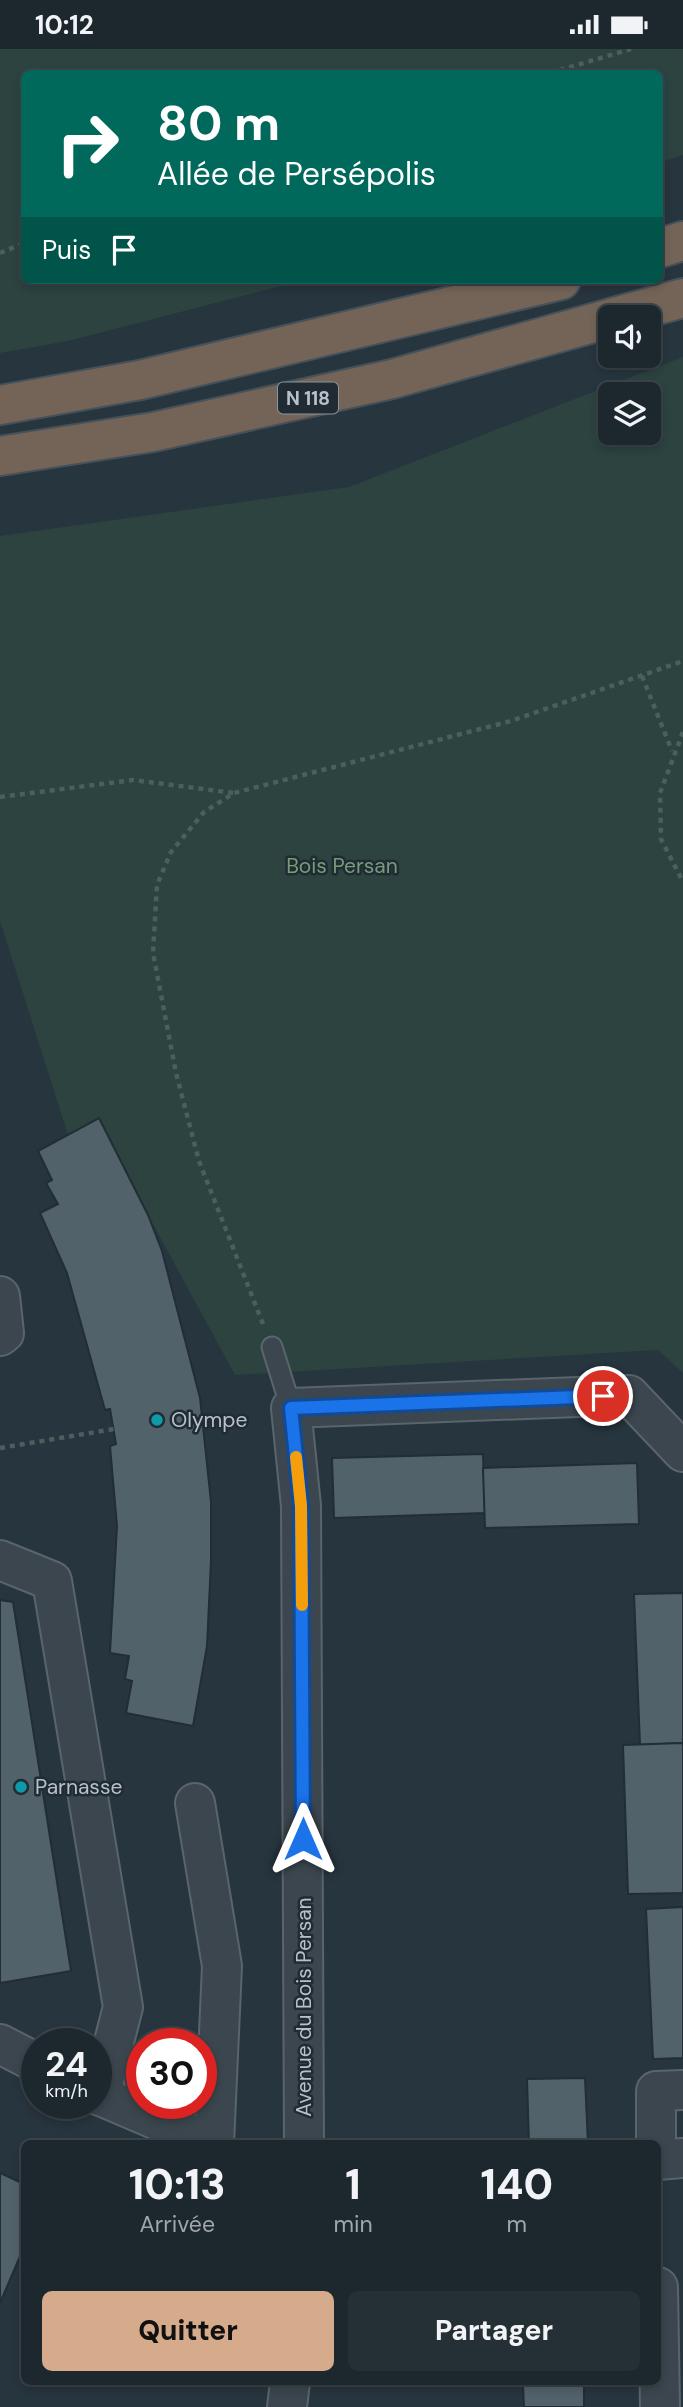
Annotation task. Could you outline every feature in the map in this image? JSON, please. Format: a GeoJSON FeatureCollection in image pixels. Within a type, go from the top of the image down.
{"type":"FeatureCollection","features":[{"type":"Feature","properties":{"kind":"highway"},"geometry":{"type":"LineString","coordinates":[[663,247],[683,241]]}},
{"type":"Feature","properties":{"kind":"highway"},"geometry":{"type":"LineString","coordinates":[[0,405],[140,380],[544,284]]}},
{"type":"Feature","properties":{"kind":"highway","name":"N 118"},"geometry":{"type":"LineString","coordinates":[[657,305],[683,298]]}},
{"type":"Feature","properties":{"kind":"highway","name":"N 118"},"geometry":{"type":"LineString","coordinates":[[0,456],[153,432],[392,379],[598,321]]}},
{"type":"Feature","properties":{"kind":"street"},"geometry":{"type":"LineString","coordinates":[[0,1296],[4,1333],[0,1336]]}},
{"type":"Feature","properties":{"kind":"street"},"geometry":{"type":"LineString","coordinates":[[291,1408],[628,1395],[683,1452]]}},
{"type":"Feature","properties":{"kind":"street","name":"Avenue du Bois Persan"},"geometry":{"type":"LineString","coordinates":[[291,1408],[301,1506],[304,2140]]}},
{"type":"Feature","properties":{"kind":"street"},"geometry":{"type":"LineString","coordinates":[[0,1560],[52,1581],[123,2007],[112,2046]]}},
{"type":"Feature","properties":{"kind":"street"},"geometry":{"type":"LineString","coordinates":[[195,1803],[222,1966],[214,2140]]}},
{"type":"Feature","properties":{"kind":"street"},"geometry":{"type":"LineString","coordinates":[[0,2044],[21,2055]]}},
{"type":"Feature","properties":{"kind":"street"},"geometry":{"type":"LineString","coordinates":[[656,2140],[656,2091],[683,2090]]}},
{"type":"Feature","properties":{"kind":"street"},"geometry":{"type":"LineString","coordinates":[[112,2101],[205,2140]]}},
{"type":"Feature","properties":{"kind":"street"},"geometry":{"type":"LineString","coordinates":[[661,2160],[683,2158]]}},
{"type":"Feature","properties":{"kind":"street"},"geometry":{"type":"LineString","coordinates":[[287,2407],[289,2385]]}},
{"type":"Feature","properties":{"kind":"street"},"geometry":{"type":"LineString","coordinates":[[660,2385],[660,2407]]}},
{"type":"Feature","properties":{"kind":"lane"},"geometry":{"type":"LineString","coordinates":[[272,1347],[291,1408]]}},
{"type":"Feature","properties":{"kind":"path"},"geometry":{"type":"LineString","coordinates":[[560,70],[631,49]]}},
{"type":"Feature","properties":{"kind":"path"},"geometry":{"type":"LineString","coordinates":[[0,253],[21,244]]}},
{"type":"Feature","properties":{"kind":"path"},"geometry":{"type":"LineString","coordinates":[[272,1347],[199,1161],[176,1073],[153,953],[157,885],[171,852],[204,812],[234,793],[511,721],[683,661]]}},
{"type":"Feature","properties":{"kind":"path"},"geometry":{"type":"LineString","coordinates":[[642,676],[673,752]]}},
{"type":"Feature","properties":{"kind":"path"},"geometry":{"type":"LineString","coordinates":[[683,732],[673,752],[660,793],[661,839],[683,883]]}},
{"type":"Feature","properties":{"kind":"path"},"geometry":{"type":"LineString","coordinates":[[0,797],[133,780],[234,793]]}},
{"type":"Feature","properties":{"kind":"path"},"geometry":{"type":"LineString","coordinates":[[0,1448],[114,1429]]}},
{"type":"Feature","properties":{"kind":"green space"},"geometry":{"type":"Polygon","coordinates":[[[0,49],[683,49],[683,155],[663,161],[663,70],[21,70],[21,284],[289,284],[68,341],[0,353],[0,49]]]}},
{"type":"Feature","properties":{"kind":"green space","name":"Bois Persan"},"geometry":{"type":"Polygon","coordinates":[[[683,357],[683,1373],[658,1350],[235,1375],[148,1215],[68,1135],[0,921],[0,536],[349,487],[598,390],[598,445],[661,445],[661,382],[619,382],[661,368],[661,366],[683,357]]]}},
{"type":"Feature","properties":{"kind":"building","name":"Olympe"},"geometry":{"type":"Polygon","coordinates":[[[99,1118],[148,1215],[162,1251],[200,1398],[211,1502],[211,1561],[207,1646],[193,1726],[126,1713],[132,1681],[125,1679],[129,1656],[110,1653],[117,1526],[110,1446],[116,1444],[110,1409],[105,1410],[67,1273],[40,1213],[58,1204],[46,1183],[52,1180],[38,1151],[99,1118]]]}},
{"type":"Feature","properties":{"kind":"building"},"geometry":{"type":"Polygon","coordinates":[[[483,1454],[485,1513],[334,1518],[332,1458],[483,1454]]]}},
{"type":"Feature","properties":{"kind":"building"},"geometry":{"type":"Polygon","coordinates":[[[637,1463],[639,1524],[485,1528],[483,1468],[637,1463]]]}},
{"type":"Feature","properties":{"kind":"building"},"geometry":{"type":"Polygon","coordinates":[[[683,1593],[683,1743],[640,1745],[634,1594],[683,1593]]]}},
{"type":"Feature","properties":{"kind":"building","name":"Parnasse"},"geometry":{"type":"Polygon","coordinates":[[[0,1600],[13,1602],[71,1971],[0,1983],[0,1600]]]}},
{"type":"Feature","properties":{"kind":"building"},"geometry":{"type":"Polygon","coordinates":[[[683,1743],[683,1893],[628,1894],[623,1745],[683,1743]]]}},
{"type":"Feature","properties":{"kind":"building"},"geometry":{"type":"Polygon","coordinates":[[[683,1907],[683,2058],[653,2059],[646,1909],[683,1907]]]}},
{"type":"Feature","properties":{"kind":"building"},"geometry":{"type":"Polygon","coordinates":[[[585,2078],[588,2140],[529,2140],[527,2079],[585,2078]]]}},
{"type":"Feature","properties":{"kind":"building"},"geometry":{"type":"Polygon","coordinates":[[[0,2173],[21,2183],[21,2254],[0,2303],[0,2173]]]}},
{"type":"Feature","properties":{"kind":"building"},"geometry":{"type":"Polygon","coordinates":[[[584,2385],[584,2407],[524,2407],[523,2386],[584,2385]]]}},
{"type":"Feature","properties":{"kind":"slow traffic"},"geometry":{"type":"LineString","coordinates":[[296,1457],[301,1506],[302,1605]]}},
{"type":"Feature","properties":{"kind":"place","name":"Olympe"},"geometry":{"type":"Point","coordinates":[157,1420]}},
{"type":"Feature","properties":{"kind":"place","name":"Parnasse"},"geometry":{"type":"Point","coordinates":[21,1787]}},
{"type":"Feature","properties":{"kind":"route"},"geometry":{"type":"LineString","coordinates":[[303,1839],[301,1506],[291,1408],[603,1396]]}}]}
